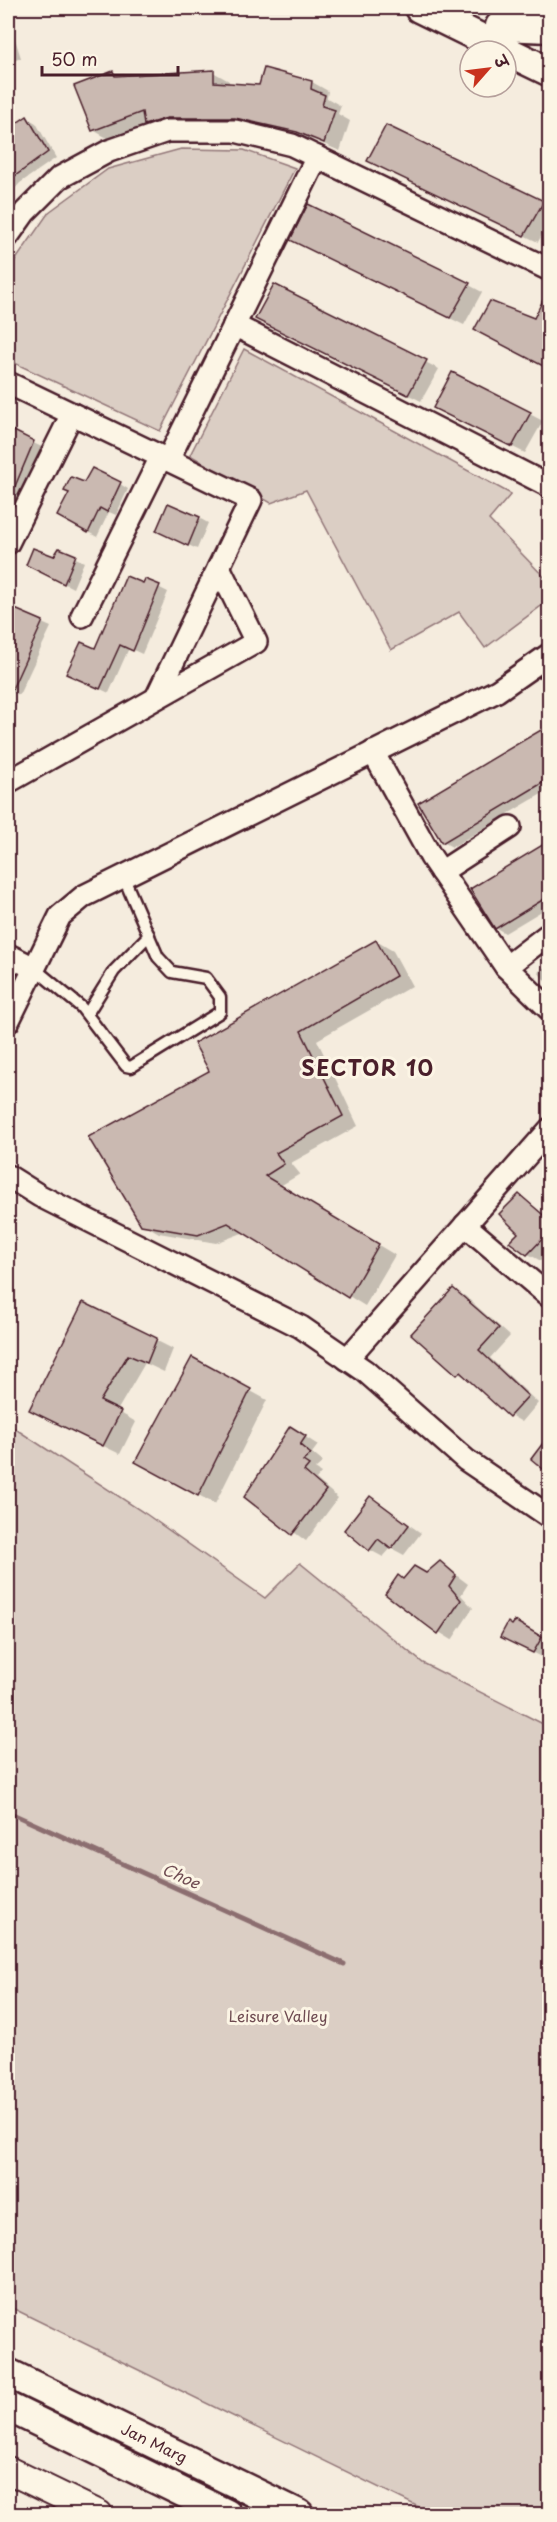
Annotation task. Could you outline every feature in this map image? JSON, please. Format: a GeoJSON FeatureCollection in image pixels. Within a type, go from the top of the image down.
{"type":"FeatureCollection","features":[{"type":"Feature","properties":{"kind":"main road"},"geometry":{"type":"LineString","coordinates":[[419,8],[549,72]]}},
{"type":"Feature","properties":{"kind":"main road"},"geometry":{"type":"LineString","coordinates":[[463,8],[549,50]]}},
{"type":"Feature","properties":{"kind":"main road"},"geometry":{"type":"LineString","coordinates":[[500,26],[549,28]]}},
{"type":"Feature","properties":{"kind":"main road","name":"Jan Marg"},"geometry":{"type":"LineString","coordinates":[[8,2373],[299,2514]]}},
{"type":"Feature","properties":{"kind":"main road","name":"Jan Marg"},"geometry":{"type":"LineString","coordinates":[[8,2407],[227,2514]]}},
{"type":"Feature","properties":{"kind":"street"},"geometry":{"type":"LineString","coordinates":[[8,236],[25,212],[59,178],[110,150],[167,131],[235,131],[292,145],[549,270]]}},
{"type":"Feature","properties":{"kind":"street"},"geometry":{"type":"LineString","coordinates":[[82,616],[234,325],[317,157]]}},
{"type":"Feature","properties":{"kind":"street"},"geometry":{"type":"LineString","coordinates":[[234,325],[547,485],[549,477]]}},
{"type":"Feature","properties":{"kind":"street"},"geometry":{"type":"LineString","coordinates":[[8,383],[251,500],[156,698]]}},
{"type":"Feature","properties":{"kind":"street"},"geometry":{"type":"LineString","coordinates":[[8,543],[15,509],[72,414]]}},
{"type":"Feature","properties":{"kind":"street"},"geometry":{"type":"LineString","coordinates":[[8,782],[256,642],[219,567]]}},
{"type":"Feature","properties":{"kind":"street"},"geometry":{"type":"LineString","coordinates":[[8,1022],[60,916],[84,896],[497,691],[549,654]]}},
{"type":"Feature","properties":{"kind":"street"},"geometry":{"type":"LineString","coordinates":[[373,752],[441,872],[506,967],[549,1010]]}},
{"type":"Feature","properties":{"kind":"street"},"geometry":{"type":"LineString","coordinates":[[441,872],[510,827]]}},
{"type":"Feature","properties":{"kind":"street"},"geometry":{"type":"LineString","coordinates":[[506,967],[549,933]]}},
{"type":"Feature","properties":{"kind":"street"},"geometry":{"type":"LineString","coordinates":[[8,955],[34,968]]}},
{"type":"Feature","properties":{"kind":"street"},"geometry":{"type":"LineString","coordinates":[[347,1359],[549,1132]]}},
{"type":"Feature","properties":{"kind":"street"},"geometry":{"type":"LineString","coordinates":[[8,1176],[40,1196],[301,1328],[364,1371],[466,1460],[549,1517]]}},
{"type":"Feature","properties":{"kind":"street"},"geometry":{"type":"LineString","coordinates":[[8,1186],[40,1196]]}},
{"type":"Feature","properties":{"kind":"street"},"geometry":{"type":"LineString","coordinates":[[465,1225],[549,1297]]}},
{"type":"Feature","properties":{"kind":"street"},"geometry":{"type":"LineString","coordinates":[[8,2470],[99,2514]]}},
{"type":"Feature","properties":{"kind":"lane"},"geometry":{"type":"LineString","coordinates":[[34,968],[87,1014],[126,1066],[131,1067],[220,1011],[220,997],[206,978],[172,972],[154,952],[123,876]]}},
{"type":"Feature","properties":{"kind":"lane"},"geometry":{"type":"LineString","coordinates":[[87,1014],[114,971],[149,935]]}},
{"type":"Feature","properties":{"kind":"green space"},"geometry":{"type":"Polygon","coordinates":[[[181,149],[244,150],[295,168],[160,431],[8,360],[8,271],[49,212],[108,169],[181,149]]]}},
{"type":"Feature","properties":{"kind":"green space"},"geometry":{"type":"Polygon","coordinates":[[[244,349],[511,494],[489,520],[549,582],[549,600],[485,648],[459,612],[391,650],[306,490],[271,503],[190,455],[244,349]]]}},
{"type":"Feature","properties":{"kind":"green space","name":"Leisure Valley"},"geometry":{"type":"Polygon","coordinates":[[[8,1424],[146,1514],[265,1598],[300,1563],[423,1663],[549,1727],[549,2514],[433,2514],[8,2306],[8,1424]]]}},
{"type":"Feature","properties":{"kind":"building"},"geometry":{"type":"Polygon","coordinates":[[[264,68],[312,81],[311,89],[325,95],[322,106],[335,110],[324,143],[297,132],[235,118],[167,118],[144,125],[142,112],[92,131],[74,86],[113,71],[115,76],[214,70],[214,82],[259,85],[264,68]]]}},
{"type":"Feature","properties":{"kind":"building"},"geometry":{"type":"Polygon","coordinates":[[[27,116],[48,152],[8,181],[8,129],[27,116]]]}},
{"type":"Feature","properties":{"kind":"building"},"geometry":{"type":"Polygon","coordinates":[[[386,125],[544,201],[524,236],[367,161],[386,125]]]}},
{"type":"Feature","properties":{"kind":"building"},"geometry":{"type":"Polygon","coordinates":[[[308,204],[470,283],[450,318],[290,240],[308,204]]]}},
{"type":"Feature","properties":{"kind":"building"},"geometry":{"type":"Polygon","coordinates":[[[274,284],[427,360],[408,395],[255,319],[274,284]]]}},
{"type":"Feature","properties":{"kind":"building"},"geometry":{"type":"Polygon","coordinates":[[[549,288],[549,369],[474,330],[490,301],[534,318],[549,288]]]}},
{"type":"Feature","properties":{"kind":"building"},"geometry":{"type":"Polygon","coordinates":[[[452,372],[531,412],[512,447],[433,408],[452,372]]]}},
{"type":"Feature","properties":{"kind":"building"},"geometry":{"type":"Polygon","coordinates":[[[8,428],[34,441],[8,503],[8,428]]]}},
{"type":"Feature","properties":{"kind":"building"},"geometry":{"type":"Polygon","coordinates":[[[92,468],[121,482],[107,512],[100,508],[88,533],[57,516],[69,493],[64,491],[71,477],[84,482],[92,468]]]}},
{"type":"Feature","properties":{"kind":"building"},"geometry":{"type":"Polygon","coordinates":[[[168,503],[200,517],[188,546],[156,531],[168,503]]]}},
{"type":"Feature","properties":{"kind":"building"},"geometry":{"type":"Polygon","coordinates":[[[33,548],[54,556],[59,548],[76,555],[64,584],[26,565],[33,548]]]}},
{"type":"Feature","properties":{"kind":"building"},"geometry":{"type":"Polygon","coordinates":[[[126,576],[143,583],[145,579],[160,585],[133,651],[120,645],[100,689],[66,674],[81,642],[95,648],[126,576]]]}},
{"type":"Feature","properties":{"kind":"building"},"geometry":{"type":"Polygon","coordinates":[[[8,606],[43,621],[8,698],[8,606]]]}},
{"type":"Feature","properties":{"kind":"building"},"geometry":{"type":"Polygon","coordinates":[[[541,730],[549,744],[549,779],[442,843],[418,803],[541,730]]]}},
{"type":"Feature","properties":{"kind":"building"},"geometry":{"type":"Polygon","coordinates":[[[549,841],[549,896],[495,929],[470,889],[549,841]]]}},
{"type":"Feature","properties":{"kind":"building"},"geometry":{"type":"Polygon","coordinates":[[[376,940],[396,976],[301,1031],[343,1116],[276,1153],[284,1164],[265,1176],[379,1244],[348,1298],[228,1223],[198,1235],[141,1225],[88,1137],[209,1071],[194,1043],[376,940]]]}},
{"type":"Feature","properties":{"kind":"building"},"geometry":{"type":"Polygon","coordinates":[[[519,1194],[549,1220],[549,1232],[527,1255],[509,1242],[518,1233],[499,1214],[519,1194]]]}},
{"type":"Feature","properties":{"kind":"building"},"geometry":{"type":"Polygon","coordinates":[[[453,1288],[499,1328],[479,1350],[528,1396],[509,1417],[460,1372],[457,1375],[411,1334],[453,1288]]]}},
{"type":"Feature","properties":{"kind":"building"},"geometry":{"type":"Polygon","coordinates":[[[83,1302],[157,1338],[147,1363],[128,1355],[100,1401],[121,1411],[103,1446],[29,1410],[83,1302]]]}},
{"type":"Feature","properties":{"kind":"building"},"geometry":{"type":"Polygon","coordinates":[[[192,1357],[251,1389],[198,1496],[135,1462],[192,1357]]]}},
{"type":"Feature","properties":{"kind":"building"},"geometry":{"type":"Polygon","coordinates":[[[290,1426],[306,1436],[300,1445],[311,1454],[303,1461],[309,1465],[304,1471],[326,1490],[292,1535],[244,1497],[290,1426]]]}},
{"type":"Feature","properties":{"kind":"building"},"geometry":{"type":"Polygon","coordinates":[[[549,1435],[549,1474],[531,1459],[549,1435]]]}},
{"type":"Feature","properties":{"kind":"building"},"geometry":{"type":"Polygon","coordinates":[[[370,1496],[409,1525],[391,1549],[378,1539],[369,1551],[344,1530],[370,1496]]]}},
{"type":"Feature","properties":{"kind":"building"},"geometry":{"type":"Polygon","coordinates":[[[440,1561],[456,1575],[449,1586],[461,1600],[438,1634],[385,1594],[398,1575],[403,1579],[414,1566],[426,1573],[440,1561]]]}},
{"type":"Feature","properties":{"kind":"building"},"geometry":{"type":"Polygon","coordinates":[[[515,1621],[542,1637],[533,1653],[500,1637],[508,1622],[512,1625],[515,1621]]]}},
{"type":"Feature","properties":{"kind":"waterway","name":"Choe"},"geometry":{"type":"LineString","coordinates":[[8,1812],[344,1964]]}},
{"type":"Feature","properties":{"kind":"district","name":"SECTOR 10"},"geometry":{"type":"Point","coordinates":[368,1069]}}]}
